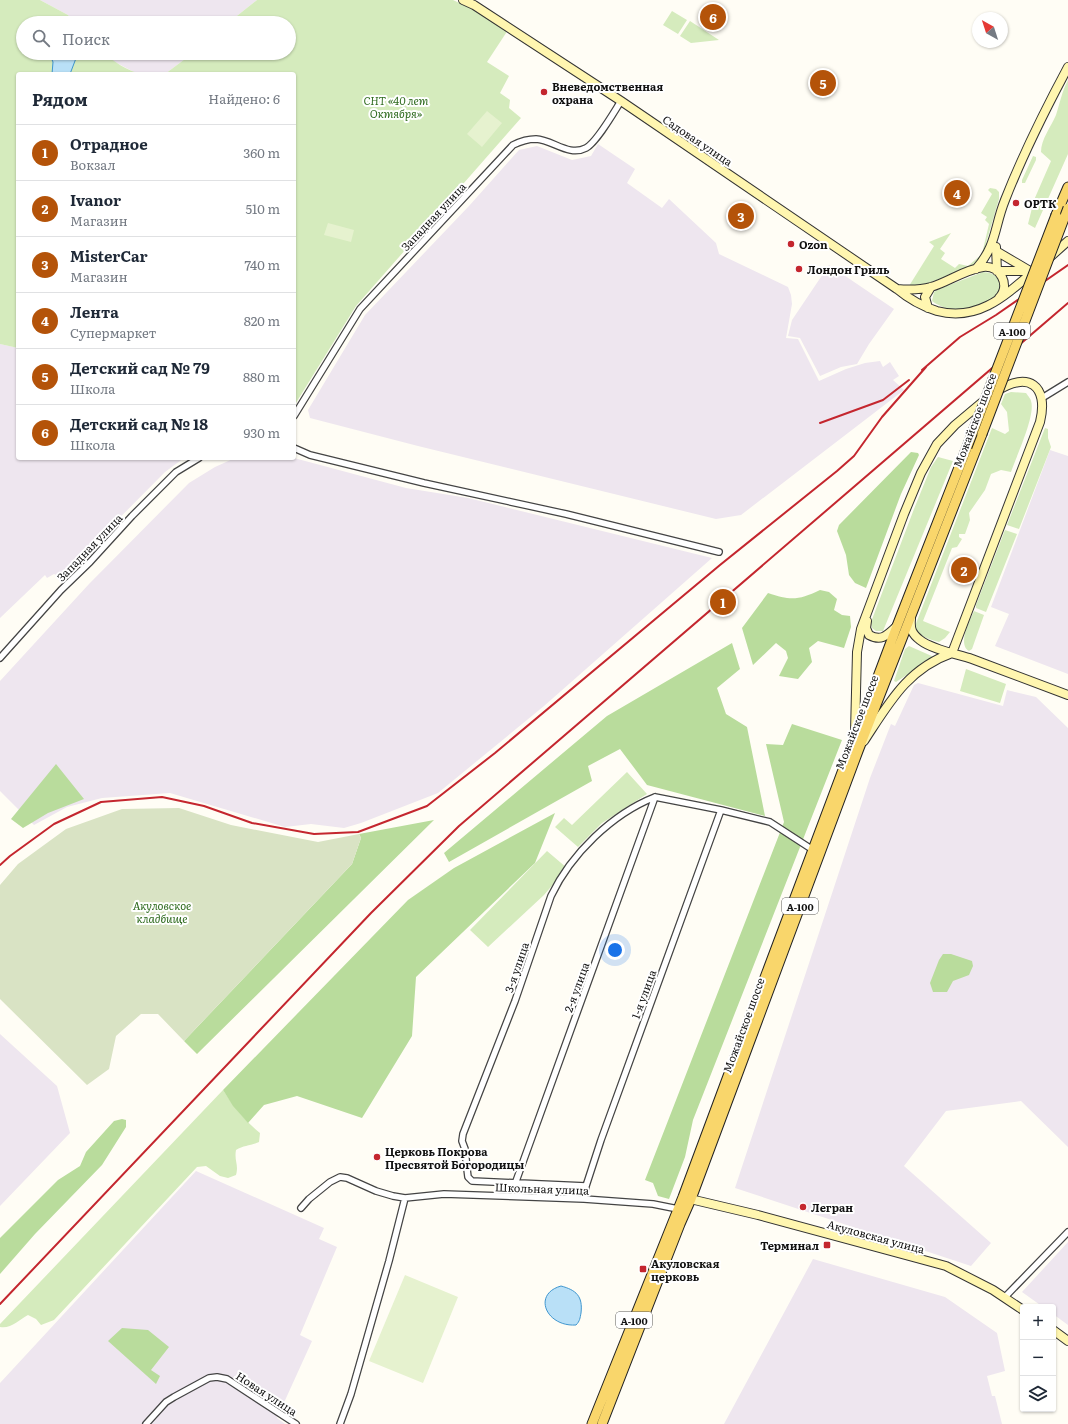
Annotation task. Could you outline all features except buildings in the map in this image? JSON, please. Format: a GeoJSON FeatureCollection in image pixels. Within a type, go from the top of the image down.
{"type":"FeatureCollection","features":[{"type":"Feature","properties":{"kind":"main road","name":"Можайское шоссе"},"geometry":{"type":"LineString","coordinates":[[602,1424],[672,1246],[687,1198],[813,850],[897,626],[1068,187]]}},
{"type":"Feature","properties":{"kind":"main road","name":"Можайское шоссе"},"geometry":{"type":"LineString","coordinates":[[677,1212],[687,1198],[1068,208]]}},
{"type":"Feature","properties":{"kind":"main road","name":"А-100"},"geometry":{"type":"LineString","coordinates":[[592,1424],[677,1212]]}},
{"type":"Feature","properties":{"kind":"street","name":"Садовая улица"},"geometry":{"type":"LineString","coordinates":[[463,0],[476,3],[622,101],[914,302],[928,308],[944,313],[968,313],[983,308],[1012,291],[1032,271],[1068,241]]}},
{"type":"Feature","properties":{"kind":"street"},"geometry":{"type":"LineString","coordinates":[[976,269],[988,254],[995,235],[1004,201],[1014,177],[1068,67]]}},
{"type":"Feature","properties":{"kind":"street","name":"Западная улица"},"geometry":{"type":"LineString","coordinates":[[296,413],[360,309],[513,145],[526,139],[538,139],[573,151],[586,148],[595,139],[622,101]]}},
{"type":"Feature","properties":{"kind":"street"},"geometry":{"type":"LineString","coordinates":[[995,235],[997,271]]}},
{"type":"Feature","properties":{"kind":"street"},"geometry":{"type":"LineString","coordinates":[[996,251],[1032,271]]}},
{"type":"Feature","properties":{"kind":"street"},"geometry":{"type":"LineString","coordinates":[[897,289],[912,290],[931,287],[976,269],[989,267],[997,271],[1005,285],[1003,294],[998,300]]}},
{"type":"Feature","properties":{"kind":"street"},"geometry":{"type":"LineString","coordinates":[[997,271],[1032,271]]}},
{"type":"Feature","properties":{"kind":"street"},"geometry":{"type":"LineString","coordinates":[[928,308],[925,297],[931,287]]}},
{"type":"Feature","properties":{"kind":"street"},"geometry":{"type":"LineString","coordinates":[[855,739],[857,652],[861,629],[921,473],[937,444],[955,425],[993,393],[1014,382],[1027,382],[1037,389],[1042,398],[1040,422],[952,653],[916,672],[897,692],[858,751]]}},
{"type":"Feature","properties":{"kind":"street"},"geometry":{"type":"LineString","coordinates":[[1042,398],[1068,382]]}},
{"type":"Feature","properties":{"kind":"street"},"geometry":{"type":"LineString","coordinates":[[296,449],[310,455],[392,475],[566,514],[719,552]]}},
{"type":"Feature","properties":{"kind":"street","name":"Западная улица"},"geometry":{"type":"LineString","coordinates":[[0,658],[61,590],[90,562],[137,511],[176,472],[197,460]]}},
{"type":"Feature","properties":{"kind":"street"},"geometry":{"type":"LineString","coordinates":[[868,612],[866,628],[868,635],[876,639],[885,637],[897,626]]}},
{"type":"Feature","properties":{"kind":"street"},"geometry":{"type":"LineString","coordinates":[[911,614],[910,628],[913,634],[920,641],[1068,695]]}},
{"type":"Feature","properties":{"kind":"street"},"geometry":{"type":"LineString","coordinates":[[655,798],[721,810],[770,822],[813,850]]}},
{"type":"Feature","properties":{"kind":"street","name":"3-я улица"},"geometry":{"type":"LineString","coordinates":[[515,1184],[472,1181],[468,1177],[466,1169],[465,1149],[462,1141],[463,1134],[514,1002],[555,887],[576,859],[603,828],[642,802],[655,798]]}},
{"type":"Feature","properties":{"kind":"street","name":"2-я улица"},"geometry":{"type":"LineString","coordinates":[[515,1184],[655,798]]}},
{"type":"Feature","properties":{"kind":"street","name":"1-я улица"},"geometry":{"type":"LineString","coordinates":[[584,1199],[586,1186],[606,1125],[721,810]]}},
{"type":"Feature","properties":{"kind":"street","name":"Школьная улица"},"geometry":{"type":"LineString","coordinates":[[301,1208],[309,1199],[330,1182],[340,1177],[347,1178],[387,1194],[405,1198],[444,1194],[584,1199],[653,1204],[677,1212]]}},
{"type":"Feature","properties":{"kind":"street"},"geometry":{"type":"LineString","coordinates":[[515,1184],[586,1186]]}},
{"type":"Feature","properties":{"kind":"street"},"geometry":{"type":"LineString","coordinates":[[340,1424],[351,1394],[405,1198]]}},
{"type":"Feature","properties":{"kind":"street","name":"Акуловская улица"},"geometry":{"type":"LineString","coordinates":[[687,1198],[758,1215],[946,1266],[1005,1297],[1020,1308]]}},
{"type":"Feature","properties":{"kind":"street"},"geometry":{"type":"LineString","coordinates":[[1005,1297],[1068,1232]]}},
{"type":"Feature","properties":{"kind":"street"},"geometry":{"type":"LineString","coordinates":[[1056,1332],[1068,1341]]}},
{"type":"Feature","properties":{"kind":"street","name":"Новая улица"},"geometry":{"type":"LineString","coordinates":[[146,1424],[166,1402],[209,1378],[217,1377],[227,1379],[296,1424]]}},
{"type":"Feature","properties":{"kind":"shaded area"},"geometry":{"type":"Polygon","coordinates":[[[40,0],[257,0],[237,16],[68,15],[40,0]]]}},
{"type":"Feature","properties":{"kind":"shaded area"},"geometry":{"type":"Polygon","coordinates":[[[112,60],[184,60],[168,72],[134,72],[112,60]]]}},
{"type":"Feature","properties":{"kind":"shaded area"},"geometry":{"type":"Polygon","coordinates":[[[598,144],[635,169],[627,183],[662,208],[669,199],[716,243],[719,254],[788,287],[792,304],[786,338],[798,339],[819,381],[846,369],[865,363],[880,361],[883,367],[890,362],[899,376],[893,380],[904,390],[741,515],[716,519],[310,418],[308,410],[365,315],[469,206],[519,150],[537,146],[572,160],[591,156],[598,144]]]}},
{"type":"Feature","properties":{"kind":"shaded area"},"geometry":{"type":"Polygon","coordinates":[[[829,265],[894,309],[869,344],[857,364],[841,367],[820,376],[800,338],[788,336],[792,320],[829,265]]]}},
{"type":"Feature","properties":{"kind":"shaded area"},"geometry":{"type":"Polygon","coordinates":[[[0,344],[16,348],[16,460],[181,460],[165,472],[61,577],[54,574],[47,578],[45,575],[0,618],[0,344]]]}},
{"type":"Feature","properties":{"kind":"shaded area"},"geometry":{"type":"Polygon","coordinates":[[[1050,450],[1068,456],[1068,674],[995,646],[1009,614],[991,607],[1050,450]]]}},
{"type":"Feature","properties":{"kind":"shaded area"},"geometry":{"type":"Polygon","coordinates":[[[296,459],[406,488],[468,498],[712,558],[544,706],[438,793],[361,823],[344,828],[311,824],[285,827],[170,793],[102,798],[67,807],[34,825],[0,791],[0,681],[89,584],[189,483],[215,467],[231,460],[296,460],[296,459]]]}},
{"type":"Feature","properties":{"kind":"shaded area"},"geometry":{"type":"Polygon","coordinates":[[[918,683],[1003,706],[1007,690],[1036,697],[1068,728],[1068,1147],[1021,1101],[946,1111],[904,1166],[991,1243],[971,1266],[735,1188],[870,778],[891,724],[895,726],[914,685],[918,683]]]}},
{"type":"Feature","properties":{"kind":"shaded area"},"geometry":{"type":"Polygon","coordinates":[[[0,1034],[57,1086],[70,1133],[0,1206],[0,1034]]]}},
{"type":"Feature","properties":{"kind":"shaded area"},"geometry":{"type":"Polygon","coordinates":[[[196,1171],[324,1228],[319,1239],[337,1247],[300,1335],[312,1341],[277,1418],[285,1424],[0,1424],[0,1383],[196,1171]]]}},
{"type":"Feature","properties":{"kind":"shaded area"},"geometry":{"type":"Polygon","coordinates":[[[1068,1242],[1068,1325],[1056,1316],[1056,1304],[1039,1304],[1022,1292],[1068,1242]]]}},
{"type":"Feature","properties":{"kind":"shaded area"},"geometry":{"type":"Polygon","coordinates":[[[813,1259],[945,1297],[997,1333],[1005,1371],[987,1376],[992,1396],[995,1396],[1002,1424],[724,1424],[813,1259]]]}},
{"type":"Feature","properties":{"kind":"green space"},"geometry":{"type":"Polygon","coordinates":[[[0,0],[40,0],[69,16],[16,16],[16,60],[112,60],[135,72],[16,72],[16,348],[0,344],[0,0]]]}},
{"type":"Feature","properties":{"kind":"green space","name":"СНТ «40 лет Октября»"},"geometry":{"type":"Polygon","coordinates":[[[257,0],[453,0],[508,30],[487,62],[509,76],[500,93],[510,100],[509,108],[521,118],[356,306],[296,403],[296,72],[168,72],[184,60],[296,60],[296,16],[237,16],[257,0]]]}},
{"type":"Feature","properties":{"kind":"green space"},"geometry":{"type":"Polygon","coordinates":[[[672,11],[687,20],[678,34],[663,25],[672,11]]]}},
{"type":"Feature","properties":{"kind":"green space"},"geometry":{"type":"Polygon","coordinates":[[[690,21],[719,40],[691,43],[680,36],[690,21]]]}},
{"type":"Feature","properties":{"kind":"green space"},"geometry":{"type":"Polygon","coordinates":[[[1068,80],[1068,154],[1035,228],[1028,224],[1034,200],[1051,161],[1041,152],[1041,147],[1056,115],[1068,80]]]}},
{"type":"Feature","properties":{"kind":"green space"},"geometry":{"type":"Polygon","coordinates":[[[487,111],[502,123],[482,147],[467,134],[487,111]]]}},
{"type":"Feature","properties":{"kind":"green space"},"geometry":{"type":"Polygon","coordinates":[[[1033,156],[1036,157],[1036,160],[1025,183],[1022,183],[1022,180],[1033,156]]]}},
{"type":"Feature","properties":{"kind":"green space"},"geometry":{"type":"Polygon","coordinates":[[[990,188],[996,189],[999,192],[999,199],[982,257],[975,266],[920,286],[909,286],[934,246],[929,242],[951,233],[940,249],[945,253],[941,259],[955,268],[959,264],[968,266],[982,254],[989,224],[985,220],[987,217],[981,213],[992,194],[988,190],[990,188]]]}},
{"type":"Feature","properties":{"kind":"green space"},"geometry":{"type":"Polygon","coordinates":[[[328,223],[354,230],[351,242],[324,235],[328,223]]]}},
{"type":"Feature","properties":{"kind":"green space"},"geometry":{"type":"Polygon","coordinates":[[[983,272],[995,276],[1000,285],[999,294],[984,304],[958,310],[940,306],[932,301],[934,292],[939,289],[983,272]]]}},
{"type":"Feature","properties":{"kind":"green space"},"geometry":{"type":"Polygon","coordinates":[[[1011,392],[1026,393],[1030,399],[1032,407],[1031,416],[1025,436],[1011,472],[1001,470],[991,474],[985,490],[969,513],[970,520],[965,534],[959,534],[959,537],[962,539],[957,547],[952,548],[923,621],[950,632],[939,642],[931,640],[921,635],[916,630],[915,626],[992,428],[1005,434],[1009,431],[1007,412],[1001,404],[1005,394],[1011,392]]]}},
{"type":"Feature","properties":{"kind":"green space"},"geometry":{"type":"Polygon","coordinates":[[[1045,428],[1048,429],[1048,438],[1051,447],[1019,529],[1007,525],[1045,428]]]}},
{"type":"Feature","properties":{"kind":"green space"},"geometry":{"type":"Polygon","coordinates":[[[911,452],[918,453],[919,455],[901,494],[866,588],[855,583],[849,575],[846,555],[837,531],[839,525],[911,452]]]}},
{"type":"Feature","properties":{"kind":"green space"},"geometry":{"type":"Polygon","coordinates":[[[938,457],[953,461],[883,631],[876,631],[872,628],[871,622],[931,467],[938,457]]]}},
{"type":"Feature","properties":{"kind":"green space"},"geometry":{"type":"Polygon","coordinates":[[[1005,530],[1017,534],[986,612],[976,608],[976,605],[1005,530]]]}},
{"type":"Feature","properties":{"kind":"green space"},"geometry":{"type":"Polygon","coordinates":[[[820,590],[829,592],[837,599],[834,610],[842,615],[850,616],[851,627],[844,648],[818,641],[809,648],[812,662],[798,679],[779,676],[788,658],[786,651],[776,643],[753,665],[742,628],[768,593],[783,597],[795,598],[806,596],[820,590]]]}},
{"type":"Feature","properties":{"kind":"green space"},"geometry":{"type":"Polygon","coordinates":[[[974,611],[984,615],[972,649],[969,651],[964,643],[964,638],[967,626],[974,611]]]}},
{"type":"Feature","properties":{"kind":"green space"},"geometry":{"type":"Polygon","coordinates":[[[732,643],[740,669],[717,688],[726,714],[747,727],[765,816],[647,785],[620,749],[588,766],[592,781],[449,862],[444,853],[607,716],[732,643]]]}},
{"type":"Feature","properties":{"kind":"green space"},"geometry":{"type":"Polygon","coordinates":[[[909,646],[934,657],[896,682],[894,681],[905,649],[909,646]]]}},
{"type":"Feature","properties":{"kind":"green space"},"geometry":{"type":"Polygon","coordinates":[[[966,669],[1006,684],[1000,703],[960,691],[966,669]]]}},
{"type":"Feature","properties":{"kind":"green space"},"geometry":{"type":"Polygon","coordinates":[[[792,724],[842,740],[693,1120],[685,1157],[669,1199],[658,1196],[653,1183],[645,1180],[784,822],[766,744],[783,745],[792,724]]]}},
{"type":"Feature","properties":{"kind":"green space"},"geometry":{"type":"Polygon","coordinates":[[[56,764],[84,799],[48,813],[23,828],[11,819],[56,764]]]}},
{"type":"Feature","properties":{"kind":"green space"},"geometry":{"type":"Polygon","coordinates":[[[627,772],[647,794],[602,823],[578,847],[555,827],[564,818],[572,825],[627,772]]]}},
{"type":"Feature","properties":{"kind":"green space","name":"Акуловское кладбище"},"geometry":{"type":"Polygon","coordinates":[[[179,808],[231,825],[318,842],[359,834],[361,838],[352,864],[184,1041],[158,1014],[141,1014],[116,1036],[109,1069],[87,1085],[0,999],[0,885],[18,864],[66,829],[122,809],[179,808]]]}},
{"type":"Feature","properties":{"kind":"green space"},"geometry":{"type":"Polygon","coordinates":[[[555,813],[535,863],[416,977],[412,1036],[362,1118],[297,1096],[264,1105],[248,1123],[233,1106],[223,1090],[408,900],[454,868],[555,813]]]}},
{"type":"Feature","properties":{"kind":"green space"},"geometry":{"type":"Polygon","coordinates":[[[434,820],[197,1054],[184,1041],[352,864],[361,838],[359,834],[434,820]]]}},
{"type":"Feature","properties":{"kind":"green space"},"geometry":{"type":"Polygon","coordinates":[[[547,851],[567,868],[544,895],[488,947],[470,930],[547,851]]]}},
{"type":"Feature","properties":{"kind":"green space"},"geometry":{"type":"Polygon","coordinates":[[[943,954],[951,954],[972,961],[973,966],[969,975],[953,981],[947,992],[933,992],[930,983],[943,954]]]}},
{"type":"Feature","properties":{"kind":"green space"},"geometry":{"type":"Polygon","coordinates":[[[223,1090],[249,1124],[260,1133],[259,1142],[236,1150],[236,1175],[228,1178],[220,1176],[206,1166],[197,1167],[54,1320],[41,1325],[36,1319],[28,1315],[8,1327],[0,1327],[0,1324],[223,1090]]]}},
{"type":"Feature","properties":{"kind":"green space"},"geometry":{"type":"Polygon","coordinates":[[[122,1119],[126,1120],[126,1127],[102,1165],[35,1234],[0,1274],[0,1238],[58,1180],[80,1166],[86,1152],[114,1121],[122,1119]]]}},
{"type":"Feature","properties":{"kind":"green space"},"geometry":{"type":"Polygon","coordinates":[[[405,1275],[458,1297],[423,1383],[369,1361],[405,1275]]]}},
{"type":"Feature","properties":{"kind":"green space"},"geometry":{"type":"Polygon","coordinates":[[[122,1328],[148,1330],[169,1347],[151,1370],[160,1376],[156,1384],[108,1341],[122,1328]]]}},
{"type":"Feature","properties":{"kind":"water"},"geometry":{"type":"Polygon","coordinates":[[[52,60],[75,60],[71,72],[52,72],[52,60]]]}},
{"type":"Feature","properties":{"kind":"water"},"geometry":{"type":"Polygon","coordinates":[[[561,1286],[571,1290],[580,1298],[581,1313],[579,1321],[576,1325],[557,1321],[550,1316],[546,1309],[545,1302],[547,1296],[552,1290],[561,1286]]]}},
{"type":"Feature","properties":{"kind":"railway"},"geometry":{"type":"LineString","coordinates":[[922,370],[960,337],[996,315],[1068,265]]}},
{"type":"Feature","properties":{"kind":"railway"},"geometry":{"type":"LineString","coordinates":[[0,1304],[371,913],[459,826],[1068,303]]}},
{"type":"Feature","properties":{"kind":"railway"},"geometry":{"type":"LineString","coordinates":[[0,865],[54,824],[101,802],[162,797],[204,806],[252,823],[314,834],[358,832],[427,806],[495,753],[720,565],[837,471],[854,456],[882,417],[926,367]]}},
{"type":"Feature","properties":{"kind":"railway"},"geometry":{"type":"LineString","coordinates":[[820,423],[883,400],[909,380]]}},
{"type":"Feature","properties":{"kind":"place","name":"Детский сад № 18"},"geometry":{"type":"Point","coordinates":[713,17]}},
{"type":"Feature","properties":{"kind":"place","name":"Детский сад № 79"},"geometry":{"type":"Point","coordinates":[823,83]}},
{"type":"Feature","properties":{"kind":"place","name":"Вневедомственная охрана"},"geometry":{"type":"Point","coordinates":[544,92]}},
{"type":"Feature","properties":{"kind":"place","name":"Лента"},"geometry":{"type":"Point","coordinates":[957,193]}},
{"type":"Feature","properties":{"kind":"place","name":"ОРТК"},"geometry":{"type":"Point","coordinates":[1016,203]}},
{"type":"Feature","properties":{"kind":"place","name":"MisterCar"},"geometry":{"type":"Point","coordinates":[741,216]}},
{"type":"Feature","properties":{"kind":"place","name":"Ozon"},"geometry":{"type":"Point","coordinates":[791,244]}},
{"type":"Feature","properties":{"kind":"place","name":"Лондон Гриль"},"geometry":{"type":"Point","coordinates":[799,269]}},
{"type":"Feature","properties":{"kind":"place","name":"Ivanor"},"geometry":{"type":"Point","coordinates":[964,570]}},
{"type":"Feature","properties":{"kind":"place","name":"Отрадное"},"geometry":{"type":"Point","coordinates":[723,602]}},
{"type":"Feature","properties":{"kind":"place","name":"Церковь Покрова Пресвятой Богородицы"},"geometry":{"type":"Point","coordinates":[377,1157]}},
{"type":"Feature","properties":{"kind":"place","name":"Легран"},"geometry":{"type":"Point","coordinates":[803,1207]}},
{"type":"Feature","properties":{"kind":"place","name":"Терминал"},"geometry":{"type":"Point","coordinates":[827,1245]}},
{"type":"Feature","properties":{"kind":"place","name":"Акуловская церковь"},"geometry":{"type":"Point","coordinates":[643,1269]}}]}
